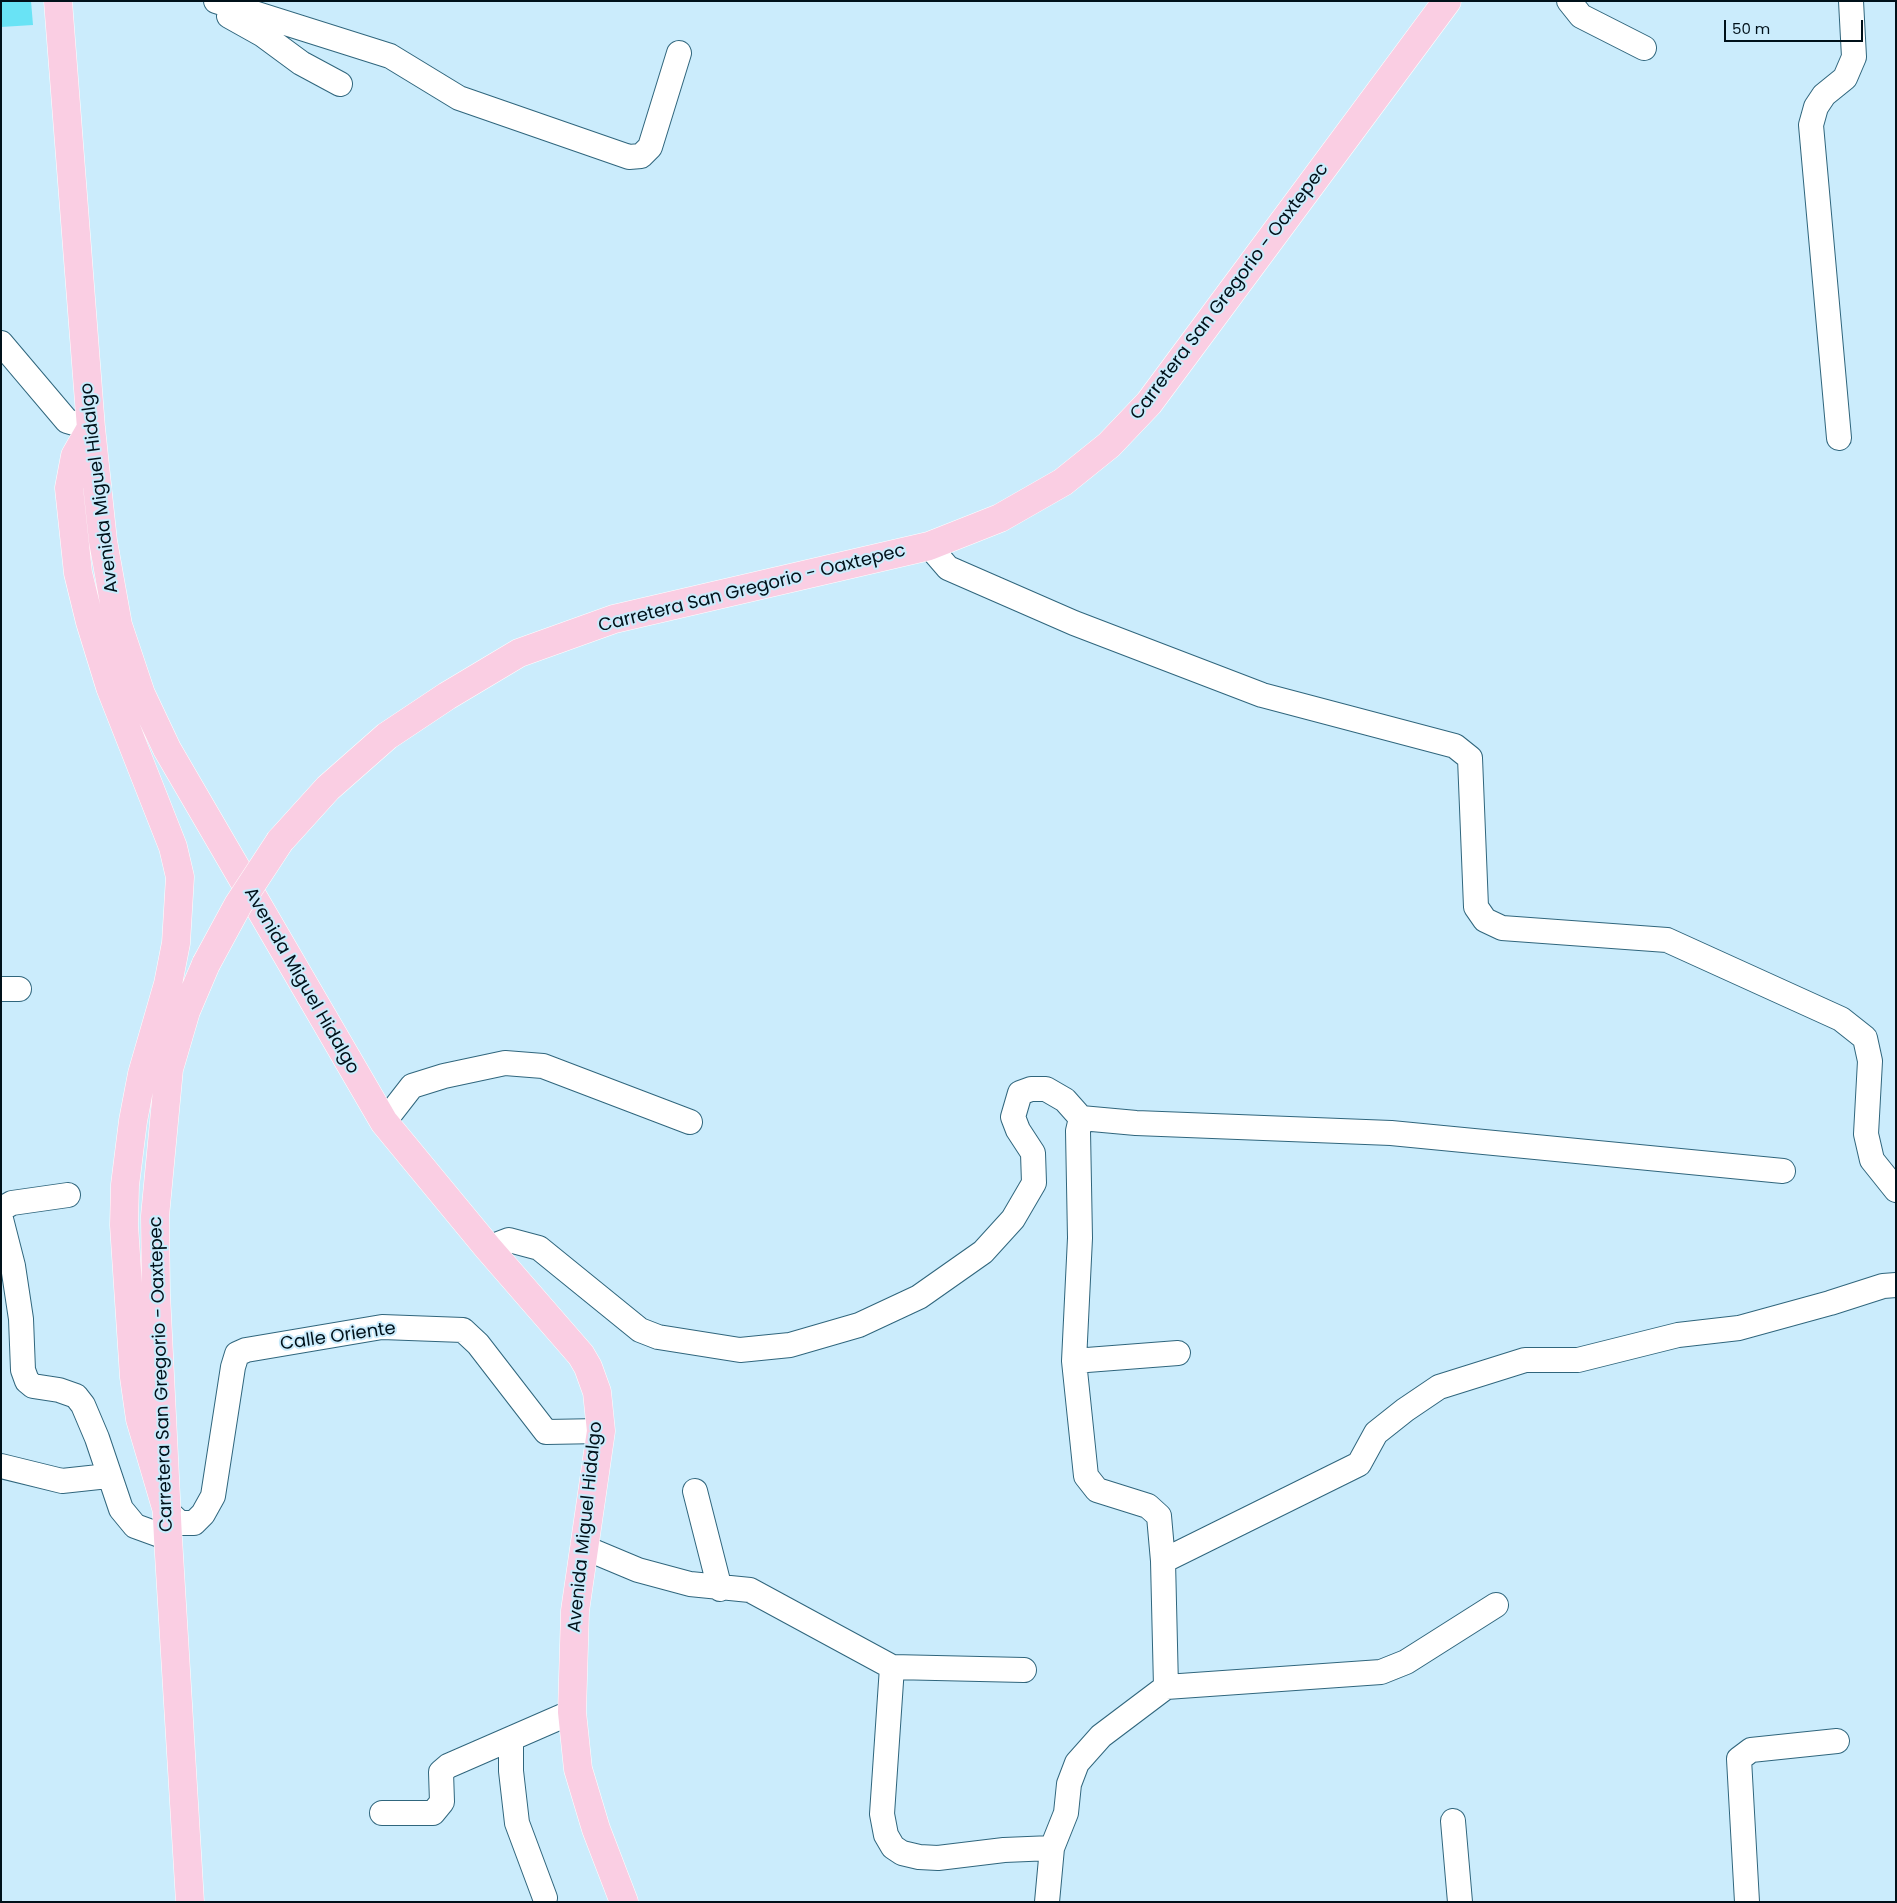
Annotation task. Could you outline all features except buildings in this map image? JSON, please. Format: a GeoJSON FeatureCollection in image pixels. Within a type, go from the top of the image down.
{"type":"FeatureCollection","features":[{"type":"Feature","properties":{"kind":"main road","name":"Avenida Miguel Hidalgo"},"geometry":{"type":"LineString","coordinates":[[58,1],[91,428],[109,584],[118,626],[141,694],[166,749],[384,1122],[488,1248],[581,1355],[597,1392],[600,1431],[575,1611],[572,1712],[578,1769],[596,1829],[624,1902]]}},
{"type":"Feature","properties":{"kind":"main road","name":"Carretera San Gregorio - Oaxtepec"},"geometry":{"type":"LineString","coordinates":[[187,1900],[156,1294],[155,1216],[169,1069],[186,1011],[206,964],[238,905],[280,841],[328,788],[387,736],[447,696],[519,653],[614,619],[929,546],[1000,518],[1062,482],[1108,445],[1150,404],[1447,1]]}},
{"type":"Feature","properties":{"kind":"main road"},"geometry":{"type":"LineString","coordinates":[[91,428],[75,456],[69,488],[78,573],[90,622],[110,688],[173,847],[180,877],[176,943],[168,984],[153,1031],[138,1093],[125,1185],[124,1217],[127,1288],[139,1410],[167,1511]]}},
{"type":"Feature","properties":{"kind":"street"},"geometry":{"type":"LineString","coordinates":[[217,1],[390,56],[459,98],[629,157],[641,156],[650,147],[679,53]]}},
{"type":"Feature","properties":{"kind":"street"},"geometry":{"type":"LineString","coordinates":[[217,1],[228,16],[263,35],[301,62],[340,84]]}},
{"type":"Feature","properties":{"kind":"street"},"geometry":{"type":"LineString","coordinates":[[1569,1],[1581,16],[1644,48]]}},
{"type":"Feature","properties":{"kind":"street"},"geometry":{"type":"LineString","coordinates":[[1839,438],[1811,125],[1816,107],[1824,95],[1845,78],[1854,57],[1851,1]]}},
{"type":"Feature","properties":{"kind":"street"},"geometry":{"type":"LineString","coordinates":[[1,343],[67,421],[91,428]]}},
{"type":"Feature","properties":{"kind":"street"},"geometry":{"type":"LineString","coordinates":[[929,546],[948,568],[1074,623],[1253,692],[1456,746],[1470,758],[1476,907],[1485,920],[1502,928],[1667,940],[1842,1019],[1865,1038],[1870,1061],[1866,1134],[1872,1160],[1896,1190]]}},
{"type":"Feature","properties":{"kind":"street"},"geometry":{"type":"LineString","coordinates":[[384,1122],[412,1086],[444,1076],[505,1063],[543,1066],[690,1122]]}},
{"type":"Feature","properties":{"kind":"street"},"geometry":{"type":"LineString","coordinates":[[488,1248],[509,1240],[539,1248],[640,1330],[658,1337],[740,1350],[790,1345],[859,1325],[919,1297],[983,1252],[1013,1219],[1034,1183],[1033,1153],[1018,1130],[1014,1117],[1020,1093],[1031,1089],[1046,1089],[1065,1100],[1081,1118],[1136,1122],[1391,1132],[1784,1171]]}},
{"type":"Feature","properties":{"kind":"street"},"geometry":{"type":"LineString","coordinates":[[1081,1118],[1078,1131],[1080,1238],[1074,1361],[1086,1476],[1098,1490],[1148,1506],[1158,1516],[1163,1561],[1166,1687]]}},
{"type":"Feature","properties":{"kind":"street"},"geometry":{"type":"LineString","coordinates":[[1,1209],[12,1203],[68,1195]]}},
{"type":"Feature","properties":{"kind":"street"},"geometry":{"type":"LineString","coordinates":[[1,1219],[13,1266],[21,1319],[23,1370],[27,1381],[33,1386],[60,1390],[76,1396],[97,1438],[108,1476],[122,1509],[135,1526],[168,1538]]}},
{"type":"Feature","properties":{"kind":"street"},"geometry":{"type":"LineString","coordinates":[[1163,1561],[1358,1464],[1376,1433],[1439,1387],[1525,1360],[1578,1360],[1678,1334],[1739,1328],[1883,1286],[1896,1285]]}},
{"type":"Feature","properties":{"kind":"street","name":"Calle Oriente"},"geometry":{"type":"LineString","coordinates":[[167,1511],[180,1523],[194,1523],[203,1514],[213,1496],[233,1367],[237,1354],[246,1350],[382,1328],[463,1330],[478,1344],[546,1432],[600,1431]]}},
{"type":"Feature","properties":{"kind":"street"},"geometry":{"type":"LineString","coordinates":[[1074,1361],[1178,1353]]}},
{"type":"Feature","properties":{"kind":"street"},"geometry":{"type":"LineString","coordinates":[[1,1466],[62,1481],[108,1476]]}},
{"type":"Feature","properties":{"kind":"street"},"geometry":{"type":"LineString","coordinates":[[695,1492],[720,1589]]}},
{"type":"Feature","properties":{"kind":"street"},"geometry":{"type":"LineString","coordinates":[[583,1547],[638,1570],[690,1584],[720,1589],[750,1590],[892,1667],[1024,1670]]}},
{"type":"Feature","properties":{"kind":"street"},"geometry":{"type":"LineString","coordinates":[[1047,1902],[1052,1848],[1066,1813],[1069,1784],[1077,1763],[1101,1736],[1166,1687],[1381,1672],[1406,1662],[1496,1605]]}},
{"type":"Feature","properties":{"kind":"street"},"geometry":{"type":"LineString","coordinates":[[892,1667],[882,1814],[886,1835],[893,1848],[902,1853],[919,1857],[938,1858],[1004,1850],[1052,1848]]}},
{"type":"Feature","properties":{"kind":"street"},"geometry":{"type":"LineString","coordinates":[[382,1813],[433,1813],[442,1802],[440,1772],[448,1766],[572,1712]]}},
{"type":"Feature","properties":{"kind":"street"},"geometry":{"type":"LineString","coordinates":[[511,1740],[511,1771],[517,1823],[545,1898]]}},
{"type":"Feature","properties":{"kind":"street"},"geometry":{"type":"LineString","coordinates":[[1747,1902],[1739,1759],[1751,1750],[1837,1741]]}},
{"type":"Feature","properties":{"kind":"street"},"geometry":{"type":"LineString","coordinates":[[1453,1821],[1460,1902]]}}]}
